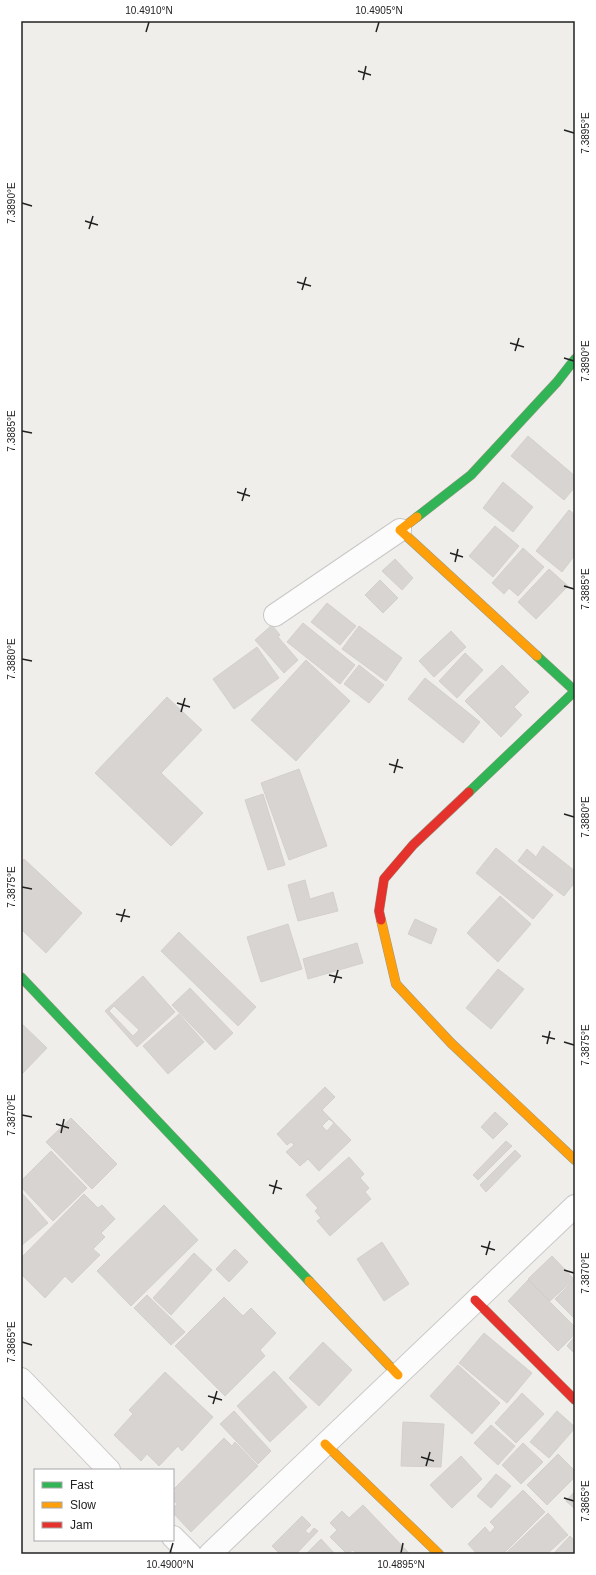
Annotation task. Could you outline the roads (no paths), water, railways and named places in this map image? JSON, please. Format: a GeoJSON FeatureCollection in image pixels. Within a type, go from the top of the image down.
{"type":"FeatureCollection","features":[{"type":"Feature","properties":{"kind":"street"},"geometry":{"type":"LineString","coordinates":[[275,615],[400,530],[471,475],[557,382],[575,359]]}},
{"type":"Feature","properties":{"kind":"street"},"geometry":{"type":"LineString","coordinates":[[400,530],[575,691],[413,845],[384,879],[378,911],[396,984],[451,1043],[575,1160]]}},
{"type":"Feature","properties":{"kind":"street"},"geometry":{"type":"LineString","coordinates":[[21,977],[398,1375]]}},
{"type":"Feature","properties":{"kind":"street"},"geometry":{"type":"LineString","coordinates":[[210,1554],[575,1206]]}},
{"type":"Feature","properties":{"kind":"street"},"geometry":{"type":"LineString","coordinates":[[475,1300],[575,1400]]}},
{"type":"Feature","properties":{"kind":"street"},"geometry":{"type":"LineString","coordinates":[[21,1379],[107,1469]]}},
{"type":"Feature","properties":{"kind":"street"},"geometry":{"type":"LineString","coordinates":[[325,1444],[439,1554]]}},
{"type":"Feature","properties":{"kind":"street"},"geometry":{"type":"LineString","coordinates":[[174,1538],[190,1554]]}}]}
